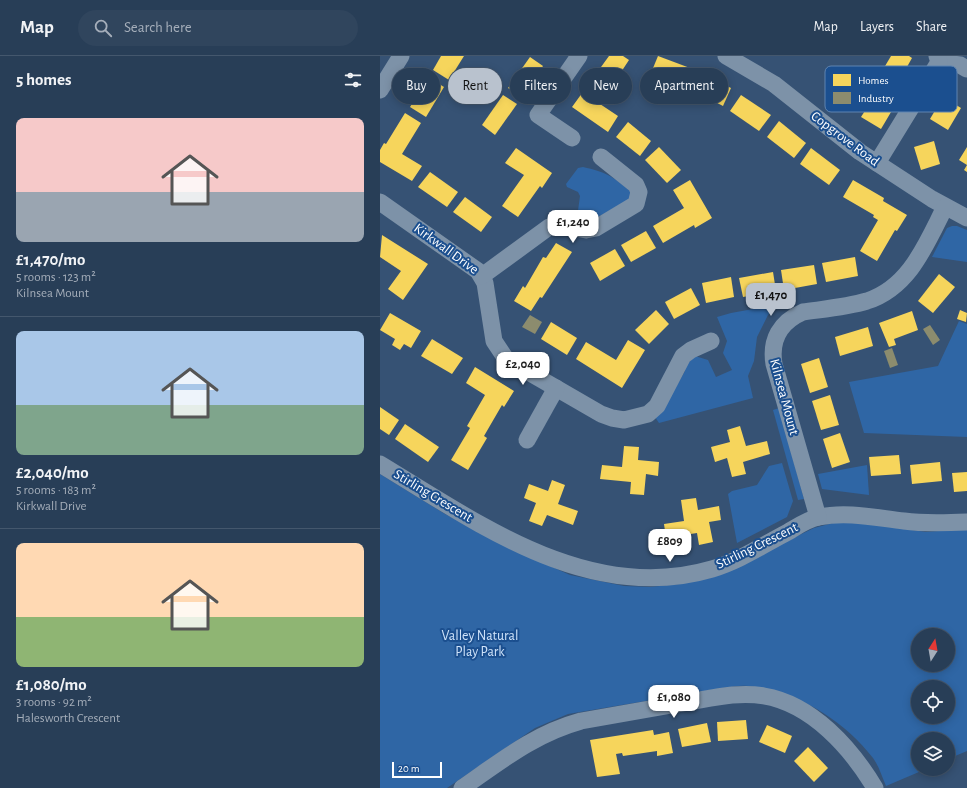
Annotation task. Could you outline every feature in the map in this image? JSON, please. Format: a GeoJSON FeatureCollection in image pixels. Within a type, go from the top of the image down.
{"type":"FeatureCollection","features":[{"type":"Feature","properties":{"kind":"street"},"geometry":{"type":"LineString","coordinates":[[380,90],[401,56]]}},
{"type":"Feature","properties":{"kind":"street"},"geometry":{"type":"LineString","coordinates":[[572,138],[538,115],[579,56]]}},
{"type":"Feature","properties":{"kind":"street","name":"Copgrove Road"},"geometry":{"type":"LineString","coordinates":[[726,56],[774,84],[877,163],[945,206],[967,218]]}},
{"type":"Feature","properties":{"kind":"street"},"geometry":{"type":"LineString","coordinates":[[938,59],[960,65],[967,69]]}},
{"type":"Feature","properties":{"kind":"street"},"geometry":{"type":"LineString","coordinates":[[877,163],[907,112]]}},
{"type":"Feature","properties":{"kind":"street"},"geometry":{"type":"LineString","coordinates":[[482,276],[549,227],[559,225],[586,230],[596,228],[634,206],[639,196],[636,185],[601,157]]}},
{"type":"Feature","properties":{"kind":"street","name":"Kirkwall Drive"},"geometry":{"type":"LineString","coordinates":[[380,202],[472,266],[482,276],[486,290],[491,330],[494,341],[506,359],[601,414],[624,420],[648,414],[657,406],[683,356],[691,350],[711,341]]}},
{"type":"Feature","properties":{"kind":"street","name":"Kilnsea Mount"},"geometry":{"type":"LineString","coordinates":[[818,517],[774,364],[773,350],[776,336],[786,321],[803,312],[866,301],[891,289],[911,270],[945,206]]}},
{"type":"Feature","properties":{"kind":"street"},"geometry":{"type":"LineString","coordinates":[[528,440],[556,388]]}},
{"type":"Feature","properties":{"kind":"street","name":"Stirling Crescent"},"geometry":{"type":"LineString","coordinates":[[380,464],[504,538],[534,552],[588,570],[624,577],[648,578],[678,576],[713,569],[730,563],[818,517],[850,515],[926,523],[967,522]]}},
{"type":"Feature","properties":{"kind":"street"},"geometry":{"type":"LineString","coordinates":[[473,785],[527,743],[567,725],[581,721],[740,694],[776,699],[808,714],[842,743],[875,788]]}},
{"type":"Feature","properties":{"kind":"green space"},"geometry":{"type":"Polygon","coordinates":[[[583,167],[603,173],[619,182],[630,191],[630,199],[589,222],[579,222],[577,218],[580,196],[578,192],[567,187],[566,184],[578,168],[583,167]]]}},
{"type":"Feature","properties":{"kind":"green space"},"geometry":{"type":"Polygon","coordinates":[[[957,226],[967,230],[967,262],[932,257],[947,228],[957,226]]]}},
{"type":"Feature","properties":{"kind":"green space"},"geometry":{"type":"Polygon","coordinates":[[[775,305],[776,307],[768,315],[757,337],[754,361],[748,376],[753,398],[659,423],[655,417],[665,406],[685,371],[684,367],[695,356],[708,360],[716,377],[732,370],[723,353],[727,341],[717,317],[775,305]]]}},
{"type":"Feature","properties":{"kind":"green space"},"geometry":{"type":"Polygon","coordinates":[[[959,321],[967,324],[967,437],[864,433],[849,382],[938,366],[959,321]]]}},
{"type":"Feature","properties":{"kind":"green space"},"geometry":{"type":"Polygon","coordinates":[[[779,408],[804,499],[798,500],[773,410],[779,408]]]}},
{"type":"Feature","properties":{"kind":"green space"},"geometry":{"type":"Polygon","coordinates":[[[782,463],[793,501],[787,517],[737,543],[728,494],[732,491],[757,485],[769,466],[782,463]]]}},
{"type":"Feature","properties":{"kind":"green space"},"geometry":{"type":"Polygon","coordinates":[[[867,465],[869,495],[822,489],[818,474],[867,465]]]}},
{"type":"Feature","properties":{"kind":"green space","name":"Valley Natural Play Park"},"geometry":{"type":"Polygon","coordinates":[[[380,474],[445,514],[521,553],[570,575],[624,586],[650,587],[680,584],[710,578],[814,528],[833,523],[862,523],[926,532],[967,529],[967,751],[955,756],[955,732],[911,732],[911,775],[886,786],[879,768],[861,744],[848,731],[817,709],[783,694],[766,689],[739,686],[568,714],[535,728],[447,788],[380,788],[380,474]]]}},
{"type":"Feature","properties":{"kind":"building: Homes"},"geometry":{"type":"Polygon","coordinates":[[[441,56],[464,56],[456,68],[448,68],[448,79],[440,74],[440,68],[434,68],[441,56]]]}},
{"type":"Feature","properties":{"kind":"building: Homes"},"geometry":{"type":"Polygon","coordinates":[[[609,56],[623,56],[629,60],[624,68],[600,68],[609,56]]]}},
{"type":"Feature","properties":{"kind":"building: Homes"},"geometry":{"type":"Polygon","coordinates":[[[658,56],[690,68],[653,68],[658,56]]]}},
{"type":"Feature","properties":{"kind":"building: Homes"},"geometry":{"type":"Polygon","coordinates":[[[891,56],[909,56],[912,58],[907,66],[885,66],[891,56]]]}},
{"type":"Feature","properties":{"kind":"building: Homes"},"geometry":{"type":"Polygon","coordinates":[[[530,57],[543,66],[542,68],[522,68],[530,57]]]}},
{"type":"Feature","properties":{"kind":"building: Homes"},"geometry":{"type":"Polygon","coordinates":[[[440,84],[444,87],[440,94],[440,84]]]}},
{"type":"Feature","properties":{"kind":"building: Homes"},"geometry":{"type":"Polygon","coordinates":[[[728,87],[731,88],[728,95],[728,87]]]}},
{"type":"Feature","properties":{"kind":"building: Homes"},"geometry":{"type":"Polygon","coordinates":[[[503,95],[510,100],[510,104],[517,104],[495,135],[482,125],[497,104],[502,104],[503,95]]]}},
{"type":"Feature","properties":{"kind":"building: Homes"},"geometry":{"type":"Polygon","coordinates":[[[741,95],[771,115],[759,131],[730,111],[741,95]]]}},
{"type":"Feature","properties":{"kind":"building: Homes"},"geometry":{"type":"Polygon","coordinates":[[[579,97],[579,104],[600,104],[618,116],[608,132],[572,107],[579,97]]]}},
{"type":"Feature","properties":{"kind":"building: Homes"},"geometry":{"type":"Polygon","coordinates":[[[412,104],[434,104],[426,117],[410,107],[412,104]]]}},
{"type":"Feature","properties":{"kind":"building: Homes"},"geometry":{"type":"Polygon","coordinates":[[[957,106],[961,108],[948,130],[930,119],[934,112],[957,112],[957,106]]]}},
{"type":"Feature","properties":{"kind":"building: Homes"},"geometry":{"type":"Polygon","coordinates":[[[864,112],[891,112],[881,129],[861,117],[864,112]]]}},
{"type":"Feature","properties":{"kind":"building: Homes"},"geometry":{"type":"Polygon","coordinates":[[[405,113],[421,123],[402,154],[422,166],[412,181],[380,162],[380,150],[384,143],[386,144],[405,113]]]}},
{"type":"Feature","properties":{"kind":"building: Homes"},"geometry":{"type":"Polygon","coordinates":[[[779,121],[806,143],[794,158],[767,137],[779,121]]]}},
{"type":"Feature","properties":{"kind":"building: Homes"},"geometry":{"type":"Polygon","coordinates":[[[628,122],[651,141],[640,156],[616,137],[628,122]]]}},
{"type":"Feature","properties":{"kind":"building: Homes"},"geometry":{"type":"Polygon","coordinates":[[[934,141],[940,164],[921,170],[914,147],[934,141]]]}},
{"type":"Feature","properties":{"kind":"building: Homes"},"geometry":{"type":"Polygon","coordinates":[[[659,147],[681,170],[667,183],[645,160],[659,147]]]}},
{"type":"Feature","properties":{"kind":"building: Homes"},"geometry":{"type":"Polygon","coordinates":[[[967,147],[967,165],[959,160],[967,147]]]}},
{"type":"Feature","properties":{"kind":"building: Homes"},"geometry":{"type":"Polygon","coordinates":[[[516,148],[552,173],[542,188],[540,186],[518,217],[502,206],[524,175],[505,163],[516,148]]]}},
{"type":"Feature","properties":{"kind":"building: Homes"},"geometry":{"type":"Polygon","coordinates":[[[811,148],[840,170],[829,185],[800,164],[811,148]]]}},
{"type":"Feature","properties":{"kind":"building: Homes"},"geometry":{"type":"Polygon","coordinates":[[[967,165],[967,172],[964,170],[967,165]]]}},
{"type":"Feature","properties":{"kind":"building: Homes"},"geometry":{"type":"Polygon","coordinates":[[[430,172],[458,192],[447,207],[418,187],[430,172]]]}},
{"type":"Feature","properties":{"kind":"building: Homes"},"geometry":{"type":"Polygon","coordinates":[[[690,180],[712,218],[695,228],[694,225],[663,243],[653,226],[684,208],[673,190],[690,180]]]}},
{"type":"Feature","properties":{"kind":"building: Homes"},"geometry":{"type":"Polygon","coordinates":[[[853,180],[884,198],[883,201],[907,215],[897,231],[895,230],[877,261],[860,251],[878,220],[873,217],[874,215],[843,197],[853,180]]]}},
{"type":"Feature","properties":{"kind":"building: Homes"},"geometry":{"type":"Polygon","coordinates":[[[465,197],[492,217],[481,232],[453,212],[465,197]]]}},
{"type":"Feature","properties":{"kind":"building: Homes"},"geometry":{"type":"Polygon","coordinates":[[[646,231],[656,248],[631,262],[621,245],[646,231]]]}},
{"type":"Feature","properties":{"kind":"building: Homes"},"geometry":{"type":"Polygon","coordinates":[[[382,235],[428,264],[403,300],[388,289],[401,271],[380,257],[382,235]]]}},
{"type":"Feature","properties":{"kind":"building: Homes"},"geometry":{"type":"Polygon","coordinates":[[[556,243],[572,252],[542,298],[540,297],[531,311],[514,301],[523,286],[525,288],[543,257],[546,258],[556,243]]]}},
{"type":"Feature","properties":{"kind":"building: Homes"},"geometry":{"type":"Polygon","coordinates":[[[615,249],[625,266],[600,281],[590,263],[615,249]]]}},
{"type":"Feature","properties":{"kind":"building: Homes"},"geometry":{"type":"Polygon","coordinates":[[[855,257],[858,276],[826,282],[822,263],[855,257]]]}},
{"type":"Feature","properties":{"kind":"building: Homes"},"geometry":{"type":"Polygon","coordinates":[[[814,265],[817,284],[784,290],[781,270],[814,265]]]}},
{"type":"Feature","properties":{"kind":"building: Homes"},"geometry":{"type":"Polygon","coordinates":[[[773,272],[776,291],[743,297],[739,278],[773,272]]]}},
{"type":"Feature","properties":{"kind":"building: Homes"},"geometry":{"type":"Polygon","coordinates":[[[939,274],[955,287],[933,313],[918,301],[939,274]]]}},
{"type":"Feature","properties":{"kind":"building: Homes"},"geometry":{"type":"Polygon","coordinates":[[[731,277],[734,297],[706,303],[702,283],[731,277]]]}},
{"type":"Feature","properties":{"kind":"building: Homes"},"geometry":{"type":"Polygon","coordinates":[[[691,288],[700,305],[674,319],[665,302],[691,288]]]}},
{"type":"Feature","properties":{"kind":"building: Homes"},"geometry":{"type":"Polygon","coordinates":[[[656,310],[669,324],[649,344],[635,330],[656,310]]]}},
{"type":"Feature","properties":{"kind":"building: Homes"},"geometry":{"type":"Polygon","coordinates":[[[960,310],[967,313],[966,322],[957,319],[960,310]]]}},
{"type":"Feature","properties":{"kind":"building: Homes"},"geometry":{"type":"Polygon","coordinates":[[[912,311],[918,330],[894,339],[896,345],[889,347],[879,323],[912,311]]]}},
{"type":"Feature","properties":{"kind":"building: Homes"},"geometry":{"type":"Polygon","coordinates":[[[390,313],[421,331],[411,348],[404,344],[400,350],[392,345],[395,339],[380,330],[390,313]]]}},
{"type":"Feature","properties":{"kind":"building: Homes"},"geometry":{"type":"Polygon","coordinates":[[[551,322],[577,338],[567,355],[541,339],[551,322]]]}},
{"type":"Feature","properties":{"kind":"building: Homes"},"geometry":{"type":"Polygon","coordinates":[[[868,327],[873,346],[840,356],[835,337],[868,327]]]}},
{"type":"Feature","properties":{"kind":"building: Homes"},"geometry":{"type":"Polygon","coordinates":[[[432,339],[463,358],[452,374],[421,356],[432,339]]]}},
{"type":"Feature","properties":{"kind":"building: Homes"},"geometry":{"type":"Polygon","coordinates":[[[628,340],[645,350],[622,388],[576,359],[586,342],[616,360],[628,340]]]}},
{"type":"Feature","properties":{"kind":"building: Homes"},"geometry":{"type":"Polygon","coordinates":[[[819,358],[828,387],[810,393],[801,364],[819,358]]]}},
{"type":"Feature","properties":{"kind":"building: Homes"},"geometry":{"type":"Polygon","coordinates":[[[475,367],[514,391],[504,407],[502,405],[484,436],[487,438],[468,470],[451,460],[470,428],[467,426],[485,395],[466,383],[475,367]]]}},
{"type":"Feature","properties":{"kind":"building: Homes"},"geometry":{"type":"Polygon","coordinates":[[[830,395],[839,425],[821,430],[812,401],[830,395]]]}},
{"type":"Feature","properties":{"kind":"building: Homes"},"geometry":{"type":"Polygon","coordinates":[[[380,407],[399,420],[389,435],[380,429],[380,407]]]}},
{"type":"Feature","properties":{"kind":"building: Homes"},"geometry":{"type":"Polygon","coordinates":[[[405,424],[439,447],[428,462],[395,439],[405,424]]]}},
{"type":"Feature","properties":{"kind":"building: Homes"},"geometry":{"type":"Polygon","coordinates":[[[740,426],[746,446],[767,441],[770,454],[743,462],[746,474],[732,477],[727,458],[715,462],[711,447],[730,442],[727,430],[740,426]]]}},
{"type":"Feature","properties":{"kind":"building: Homes"},"geometry":{"type":"Polygon","coordinates":[[[840,433],[850,462],[832,468],[823,439],[840,433]]]}},
{"type":"Feature","properties":{"kind":"building: Homes"},"geometry":{"type":"Polygon","coordinates":[[[624,446],[639,447],[638,460],[659,462],[658,476],[646,474],[644,495],[630,494],[631,482],[600,479],[602,465],[622,467],[624,446]]]}},
{"type":"Feature","properties":{"kind":"building: Homes"},"geometry":{"type":"Polygon","coordinates":[[[899,455],[901,474],[871,476],[869,457],[899,455]]]}},
{"type":"Feature","properties":{"kind":"building: Homes"},"geometry":{"type":"Polygon","coordinates":[[[940,462],[942,481],[912,484],[910,465],[940,462]]]}},
{"type":"Feature","properties":{"kind":"building: Homes"},"geometry":{"type":"Polygon","coordinates":[[[967,472],[967,491],[954,492],[952,473],[967,472]]]}},
{"type":"Feature","properties":{"kind":"building: Homes"},"geometry":{"type":"Polygon","coordinates":[[[552,480],[565,485],[558,504],[578,511],[573,525],[547,515],[542,526],[529,521],[536,503],[524,498],[529,484],[548,491],[552,480]]]}},
{"type":"Feature","properties":{"kind":"building: Homes"},"geometry":{"type":"Polygon","coordinates":[[[696,498],[698,510],[719,506],[721,520],[709,522],[713,542],[699,545],[697,533],[666,538],[664,524],[684,521],[681,500],[696,498]]]}},
{"type":"Feature","properties":{"kind":"building: Homes"},"geometry":{"type":"Polygon","coordinates":[[[746,720],[748,739],[718,741],[717,722],[746,720]]]}},
{"type":"Feature","properties":{"kind":"building: Homes"},"geometry":{"type":"Polygon","coordinates":[[[707,723],[711,742],[682,747],[678,729],[707,723]]]}},
{"type":"Feature","properties":{"kind":"building: Homes"},"geometry":{"type":"Polygon","coordinates":[[[767,725],[792,736],[785,753],[759,742],[767,725]]]}},
{"type":"Feature","properties":{"kind":"building: Homes"},"geometry":{"type":"Polygon","coordinates":[[[653,730],[654,735],[669,732],[673,753],[657,756],[657,751],[623,756],[622,753],[616,754],[620,774],[597,777],[590,740],[653,730]]]}},
{"type":"Feature","properties":{"kind":"building: Homes"},"geometry":{"type":"Polygon","coordinates":[[[808,747],[828,768],[814,782],[794,761],[808,747]]]}},
{"type":"Feature","properties":{"kind":"building: Industry"},"geometry":{"type":"Polygon","coordinates":[[[530,315],[542,322],[535,334],[522,327],[530,315]]]}},
{"type":"Feature","properties":{"kind":"building: Industry"},"geometry":{"type":"Polygon","coordinates":[[[930,325],[940,340],[933,345],[923,329],[930,325]]]}},
{"type":"Feature","properties":{"kind":"building: Industry"},"geometry":{"type":"Polygon","coordinates":[[[892,348],[898,365],[890,368],[884,351],[892,348]]]}}]}
